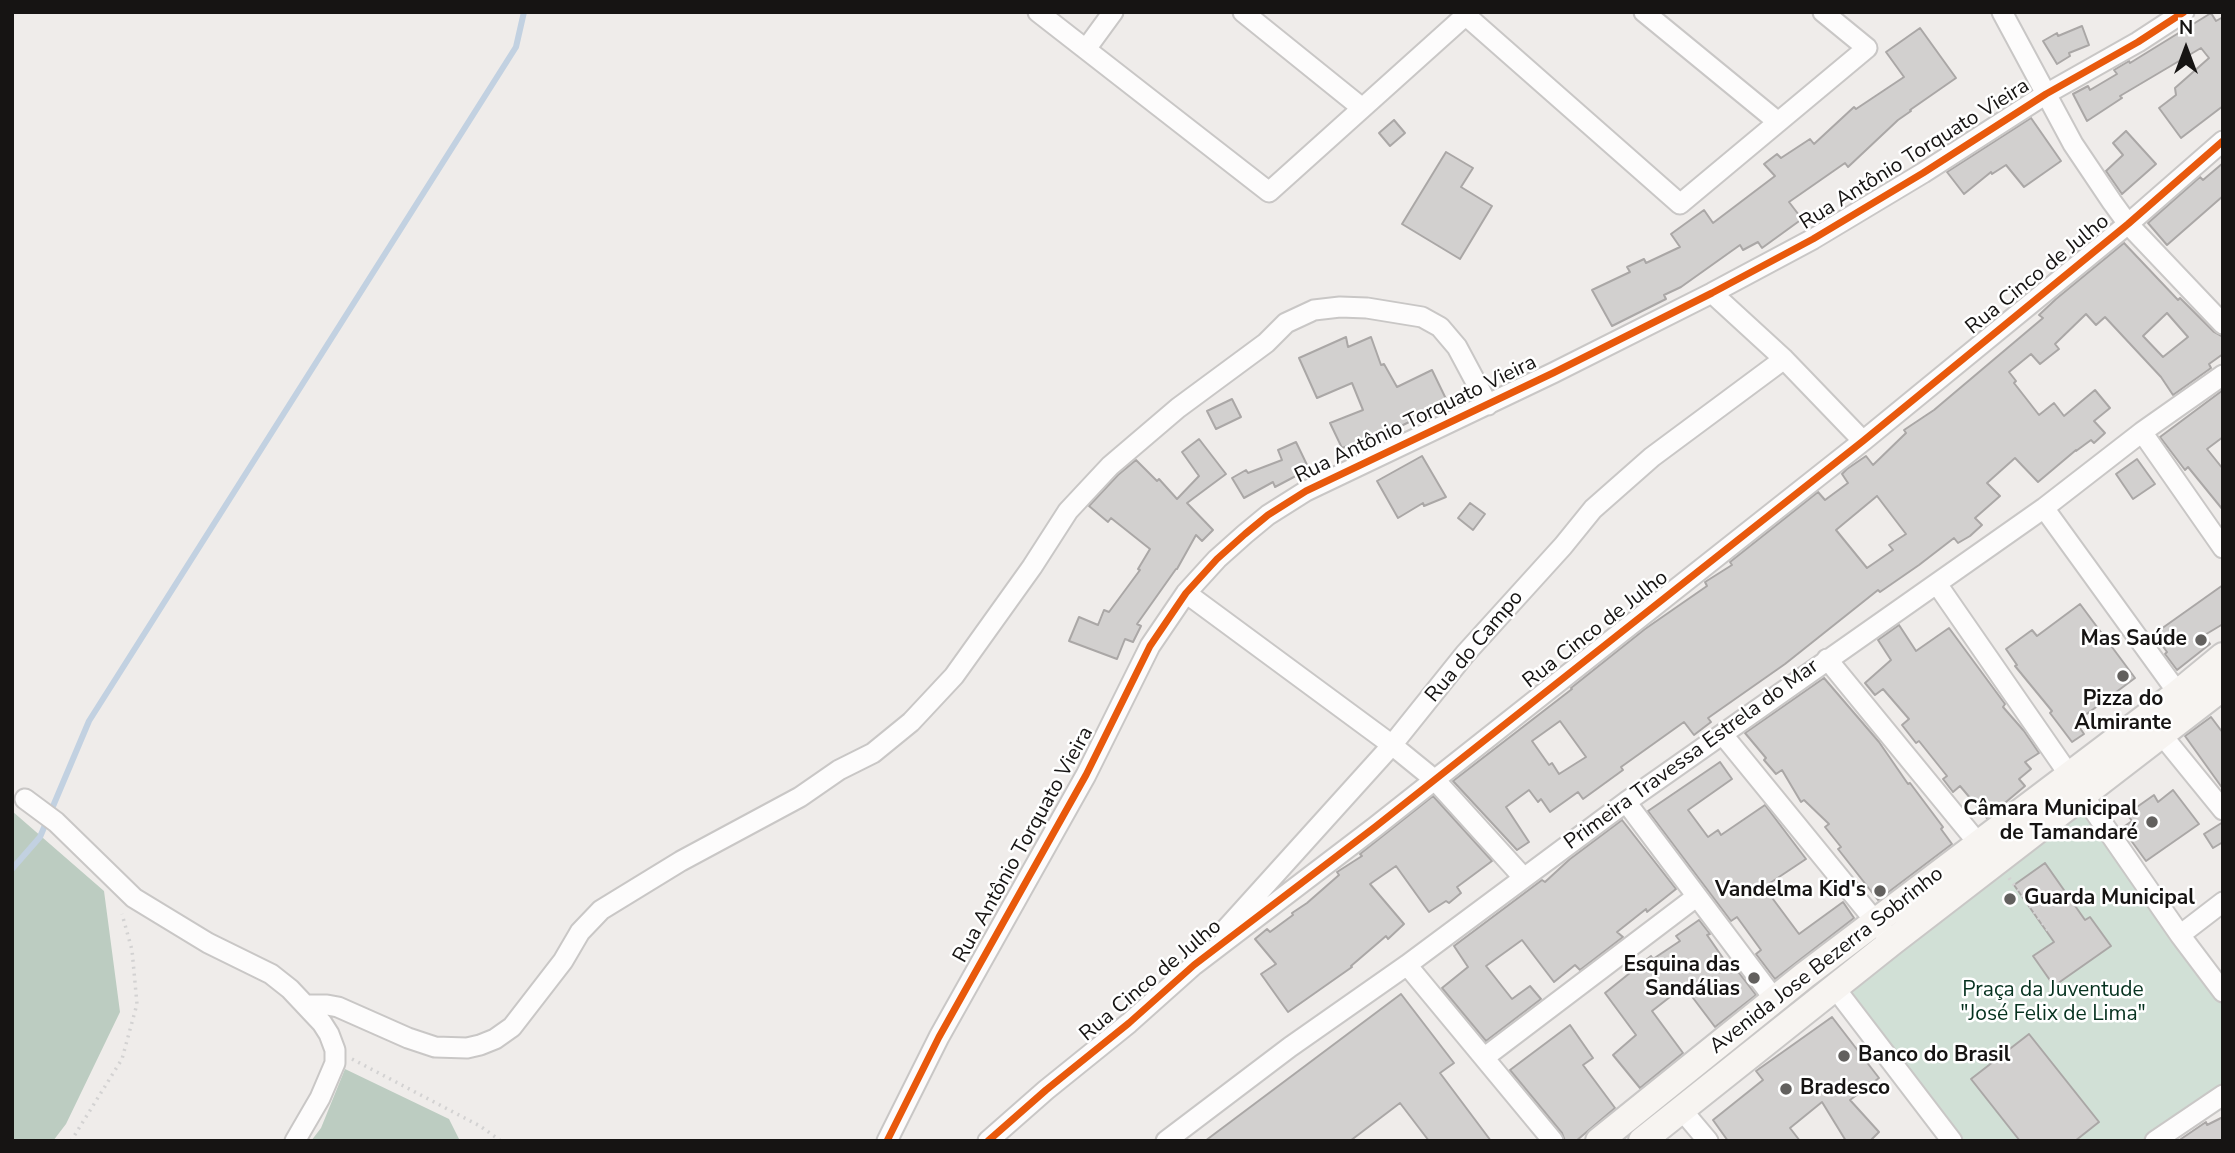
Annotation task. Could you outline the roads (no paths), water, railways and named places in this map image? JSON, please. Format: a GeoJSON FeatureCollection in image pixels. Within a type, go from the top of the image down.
{"type":"FeatureCollection","features":[{"type":"Feature","properties":{"kind":"main road","name":"Avenida Jose Bezerra Sobrinho"},"geometry":{"type":"LineString","coordinates":[[1642,1141],[1997,862],[2076,784],[2223,656]]}},
{"type":"Feature","properties":{"kind":"main road","name":"Avenida Jose Bezerra Sobrinho"},"geometry":{"type":"LineString","coordinates":[[1599,1141],[1978,843],[2161,734],[2223,687]]}},
{"type":"Feature","properties":{"kind":"street"},"geometry":{"type":"LineString","coordinates":[[1038,12],[1269,192],[1464,14],[1679,204],[1867,48],[1823,12]]}},
{"type":"Feature","properties":{"kind":"street"},"geometry":{"type":"LineString","coordinates":[[1086,49],[1113,12]]}},
{"type":"Feature","properties":{"kind":"street"},"geometry":{"type":"LineString","coordinates":[[1244,12],[1362,108]]}},
{"type":"Feature","properties":{"kind":"street"},"geometry":{"type":"LineString","coordinates":[[1644,12],[1778,122]]}},
{"type":"Feature","properties":{"kind":"street"},"geometry":{"type":"LineString","coordinates":[[2002,12],[2073,144],[2128,224],[2223,324]]}},
{"type":"Feature","properties":{"kind":"street","name":"Rua Antônio Torquato Vieira"},"geometry":{"type":"LineString","coordinates":[[887,1141],[939,1037],[1086,775],[1150,646],[1186,593],[1217,559],[1245,534],[1268,515],[1306,491],[1489,405],[1813,239],[2184,12]]}},
{"type":"Feature","properties":{"kind":"street","name":"Rua Cinco de Julho"},"geometry":{"type":"LineString","coordinates":[[988,1141],[1129,1023],[1194,964],[1435,780],[1863,441],[2128,224],[2223,141]]}},
{"type":"Feature","properties":{"kind":"street"},"geometry":{"type":"LineString","coordinates":[[1712,293],[1784,359],[1863,441]]}},
{"type":"Feature","properties":{"kind":"street"},"geometry":{"type":"LineString","coordinates":[[307,1005],[338,1007],[435,1047],[467,1048],[495,1039],[512,1027],[563,961],[580,932],[601,909],[873,753],[911,722],[954,676],[1068,512],[1110,466],[1178,408],[1266,343],[1286,323],[1314,310],[1340,307],[1367,308],[1422,317],[1440,327],[1457,347],[1489,405]]}},
{"type":"Feature","properties":{"kind":"street","name":"Rua do Campo"},"geometry":{"type":"LineString","coordinates":[[1194,964],[1392,745],[1465,654],[1593,509],[1651,457],[1784,359]]}},
{"type":"Feature","properties":{"kind":"street","name":"Primeira Travessa Estrela do Mar"},"geometry":{"type":"LineString","coordinates":[[1170,1139],[1290,1047],[1407,965],[1626,802],[2044,508],[2223,375]]}},
{"type":"Feature","properties":{"kind":"street"},"geometry":{"type":"LineString","coordinates":[[2143,432],[2223,548]]}},
{"type":"Feature","properties":{"kind":"street"},"geometry":{"type":"LineString","coordinates":[[2044,508],[2178,693]]}},
{"type":"Feature","properties":{"kind":"street"},"geometry":{"type":"LineString","coordinates":[[1937,584],[2180,935],[2223,992]]}},
{"type":"Feature","properties":{"kind":"street"},"geometry":{"type":"LineString","coordinates":[[1186,593],[1392,745],[1435,780],[1523,877]]}},
{"type":"Feature","properties":{"kind":"street"},"geometry":{"type":"LineString","coordinates":[[1827,659],[1978,843]]}},
{"type":"Feature","properties":{"kind":"street"},"geometry":{"type":"LineString","coordinates":[[2161,734],[2223,810]]}},
{"type":"Feature","properties":{"kind":"street"},"geometry":{"type":"LineString","coordinates":[[1723,735],[1892,942]]}},
{"type":"Feature","properties":{"kind":"street"},"geometry":{"type":"LineString","coordinates":[[25,799],[56,822],[134,898],[208,943],[271,974],[307,1005],[329,1034],[335,1050],[335,1063],[295,1141]]}},
{"type":"Feature","properties":{"kind":"street"},"geometry":{"type":"LineString","coordinates":[[1626,802],[1775,1000]]}},
{"type":"Feature","properties":{"kind":"street"},"geometry":{"type":"LineString","coordinates":[[1485,1057],[1696,897]]}},
{"type":"Feature","properties":{"kind":"street"},"geometry":{"type":"LineString","coordinates":[[2180,935],[2223,902]]}},
{"type":"Feature","properties":{"kind":"street"},"geometry":{"type":"LineString","coordinates":[[1407,965],[1553,1141]]}},
{"type":"Feature","properties":{"kind":"street"},"geometry":{"type":"LineString","coordinates":[[1835,988],[1952,1141]]}},
{"type":"Feature","properties":{"kind":"street"},"geometry":{"type":"LineString","coordinates":[[2155,1141],[2223,1095]]}},
{"type":"Feature","properties":{"kind":"street"},"geometry":{"type":"LineString","coordinates":[[1681,1109],[1708,1141]]}},
{"type":"Feature","properties":{"kind":"waterway"},"geometry":{"type":"LineString","coordinates":[[12,869],[40,837],[89,721],[516,47],[524,12]]}},
{"type":"Feature","properties":{"kind":"place","name":"Mas Saúde"},"geometry":{"type":"Point","coordinates":[2201,640]}},
{"type":"Feature","properties":{"kind":"place","name":"Pizza do Almirante"},"geometry":{"type":"Point","coordinates":[2123,676]}},
{"type":"Feature","properties":{"kind":"place","name":"Câmara Municipal de Tamandaré"},"geometry":{"type":"Point","coordinates":[2152,822]}},
{"type":"Feature","properties":{"kind":"place","name":"Vandelma Kid's"},"geometry":{"type":"Point","coordinates":[1880,891]}},
{"type":"Feature","properties":{"kind":"place","name":"Guarda Municipal"},"geometry":{"type":"Point","coordinates":[2010,899]}},
{"type":"Feature","properties":{"kind":"place","name":"Esquina das Sandálias"},"geometry":{"type":"Point","coordinates":[1754,978]}},
{"type":"Feature","properties":{"kind":"place","name":"Banco do Brasil"},"geometry":{"type":"Point","coordinates":[1844,1056]}},
{"type":"Feature","properties":{"kind":"place","name":"Bradesco"},"geometry":{"type":"Point","coordinates":[1786,1089]}},
{"type":"Feature","properties":{"kind":"park label","name":"Praça da Juventude \"José Felix de Lima\""},"geometry":{"type":"Point","coordinates":[2053,1003]}}]}
